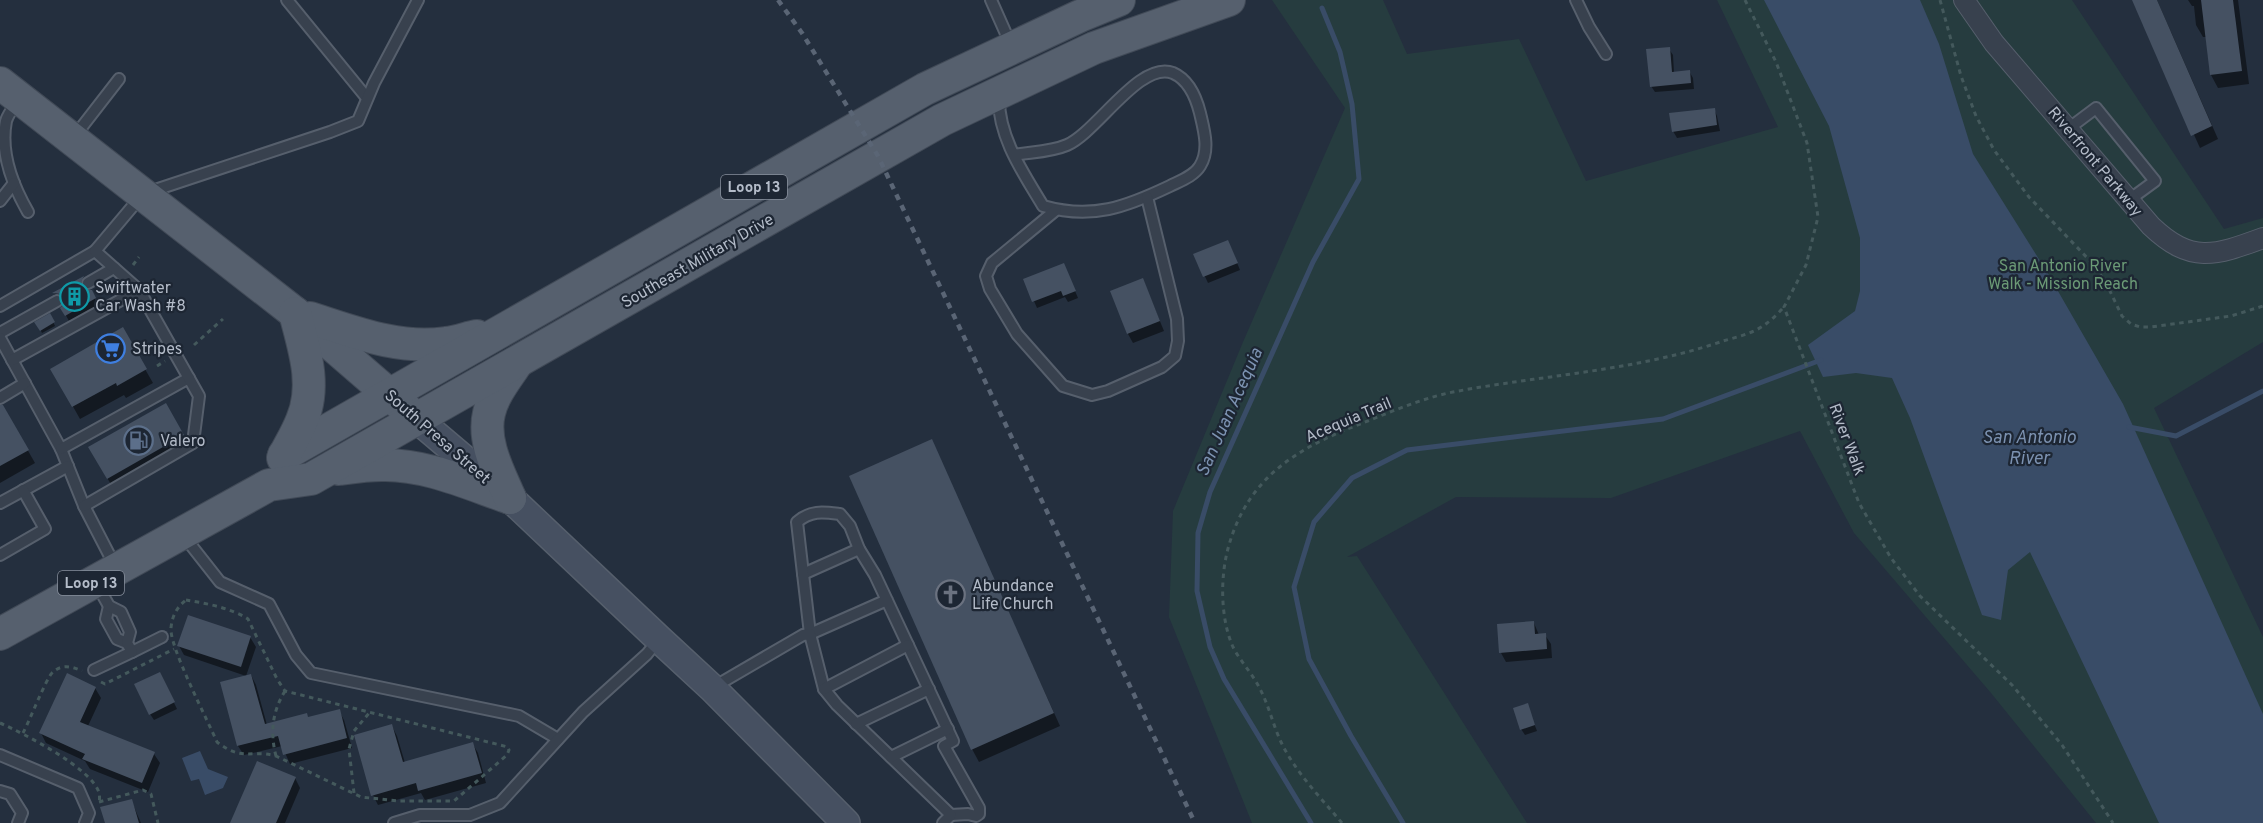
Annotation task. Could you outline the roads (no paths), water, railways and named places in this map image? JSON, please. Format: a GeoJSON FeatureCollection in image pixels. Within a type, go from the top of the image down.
{"type":"FeatureCollection","features":[{"type":"Feature","properties":{"kind":"main road","name":"Loop 13"},"geometry":{"type":"LineString","coordinates":[[284,455],[925,89],[1119,0]]}},
{"type":"Feature","properties":{"kind":"main road","name":"Southeast Military Drive"},"geometry":{"type":"LineString","coordinates":[[0,634],[107,585],[182,533],[269,485],[311,478],[327,470],[942,120],[1094,48],[1229,0]]}},
{"type":"Feature","properties":{"kind":"main road"},"geometry":{"type":"LineString","coordinates":[[985,61],[999,92]]}},
{"type":"Feature","properties":{"kind":"main road","name":"South Presa Street"},"geometry":{"type":"LineString","coordinates":[[10,91],[295,313],[510,498],[712,688],[845,823]]}},
{"type":"Feature","properties":{"kind":"main road"},"geometry":{"type":"LineString","coordinates":[[295,313],[385,341],[419,345],[446,343],[509,328]]}},
{"type":"Feature","properties":{"kind":"main road"},"geometry":{"type":"LineString","coordinates":[[269,485],[303,419],[310,386],[307,360],[295,313]]}},
{"type":"Feature","properties":{"kind":"main road"},"geometry":{"type":"LineString","coordinates":[[510,498],[489,445],[487,429],[489,412],[496,394],[517,363]]}},
{"type":"Feature","properties":{"kind":"main road"},"geometry":{"type":"LineString","coordinates":[[327,470],[383,465],[409,467],[439,473],[510,498]]}},
{"type":"Feature","properties":{"kind":"street","name":"Riverfront Parkway"},"geometry":{"type":"LineString","coordinates":[[1964,0],[1994,43],[2165,239],[2177,247],[2192,252],[2217,253],[2263,238]]}},
{"type":"Feature","properties":{"kind":"lane"},"geometry":{"type":"LineString","coordinates":[[287,0],[367,98]]}},
{"type":"Feature","properties":{"kind":"lane"},"geometry":{"type":"LineString","coordinates":[[0,306],[95,251],[143,194],[319,136],[357,121],[418,0]]}},
{"type":"Feature","properties":{"kind":"lane"},"geometry":{"type":"LineString","coordinates":[[992,0],[1012,48]]}},
{"type":"Feature","properties":{"kind":"lane"},"geometry":{"type":"LineString","coordinates":[[1576,0],[1606,54]]}},
{"type":"Feature","properties":{"kind":"lane"},"geometry":{"type":"LineString","coordinates":[[999,92],[998,114],[1014,154],[1043,206],[1056,210],[1094,212],[1124,206],[1147,197],[1194,173],[1204,155],[1205,136],[1197,102],[1187,84],[1172,73],[1156,72],[1145,77],[1086,133],[1068,145],[1050,150],[1014,154]]}},
{"type":"Feature","properties":{"kind":"lane"},"geometry":{"type":"LineString","coordinates":[[72,139],[119,79]]}},
{"type":"Feature","properties":{"kind":"lane"},"geometry":{"type":"LineString","coordinates":[[10,91],[3,137],[7,164],[28,212]]}},
{"type":"Feature","properties":{"kind":"lane"},"geometry":{"type":"LineString","coordinates":[[2068,129],[2096,108],[2155,181],[2129,200]]}},
{"type":"Feature","properties":{"kind":"lane"},"geometry":{"type":"LineString","coordinates":[[0,201],[14,183]]}},
{"type":"Feature","properties":{"kind":"lane"},"geometry":{"type":"LineString","coordinates":[[1056,210],[992,263],[986,276],[990,289],[1017,334],[1063,386],[1092,395],[1108,391],[1162,367],[1175,356],[1178,341],[1177,319],[1147,197]]}},
{"type":"Feature","properties":{"kind":"lane"},"geometry":{"type":"LineString","coordinates":[[84,506],[131,479],[153,460],[174,448],[193,443],[199,396],[139,290],[95,251]]}},
{"type":"Feature","properties":{"kind":"lane"},"geometry":{"type":"LineString","coordinates":[[88,283],[114,268]]}},
{"type":"Feature","properties":{"kind":"lane"},"geometry":{"type":"LineString","coordinates":[[12,360],[139,290]]}},
{"type":"Feature","properties":{"kind":"lane"},"geometry":{"type":"LineString","coordinates":[[0,333],[57,301]]}},
{"type":"Feature","properties":{"kind":"lane"},"geometry":{"type":"LineString","coordinates":[[0,338],[61,448],[84,506],[107,585],[130,632],[130,647]]}},
{"type":"Feature","properties":{"kind":"lane"},"geometry":{"type":"LineString","coordinates":[[61,448],[104,432],[150,406],[189,378]]}},
{"type":"Feature","properties":{"kind":"lane"},"geometry":{"type":"LineString","coordinates":[[0,398],[25,383]]}},
{"type":"Feature","properties":{"kind":"lane"},"geometry":{"type":"LineString","coordinates":[[0,502],[68,466]]}},
{"type":"Feature","properties":{"kind":"lane"},"geometry":{"type":"LineString","coordinates":[[125,469],[131,479]]}},
{"type":"Feature","properties":{"kind":"lane"},"geometry":{"type":"LineString","coordinates":[[0,555],[45,530],[23,490]]}},
{"type":"Feature","properties":{"kind":"lane"},"geometry":{"type":"LineString","coordinates":[[812,512],[840,514],[850,526],[859,549],[875,575],[948,729],[953,741],[944,746],[979,808],[979,814],[947,819],[891,757],[837,705],[824,689],[810,634],[803,574],[797,522],[812,512]]}},
{"type":"Feature","properties":{"kind":"lane"},"geometry":{"type":"LineString","coordinates":[[182,533],[220,582],[269,604],[296,655],[310,673],[519,716],[558,739]]}},
{"type":"Feature","properties":{"kind":"lane"},"geometry":{"type":"LineString","coordinates":[[803,574],[859,549]]}},
{"type":"Feature","properties":{"kind":"lane"},"geometry":{"type":"LineString","coordinates":[[107,585],[106,619],[117,639],[130,647]]}},
{"type":"Feature","properties":{"kind":"lane"},"geometry":{"type":"LineString","coordinates":[[712,688],[803,635],[886,600]]}},
{"type":"Feature","properties":{"kind":"lane"},"geometry":{"type":"LineString","coordinates":[[93,675],[130,647],[162,637]]}},
{"type":"Feature","properties":{"kind":"lane"},"geometry":{"type":"LineString","coordinates":[[394,823],[420,815],[470,815],[500,803],[583,712],[647,654],[659,639]]}},
{"type":"Feature","properties":{"kind":"lane"},"geometry":{"type":"LineString","coordinates":[[824,689],[908,645]]}},
{"type":"Feature","properties":{"kind":"lane"},"geometry":{"type":"LineString","coordinates":[[856,724],[929,689]]}},
{"type":"Feature","properties":{"kind":"lane"},"geometry":{"type":"LineString","coordinates":[[891,757],[948,729]]}},
{"type":"Feature","properties":{"kind":"lane"},"geometry":{"type":"LineString","coordinates":[[0,755],[78,788],[90,813],[84,823]]}},
{"type":"Feature","properties":{"kind":"lane"},"geometry":{"type":"LineString","coordinates":[[0,791],[10,795],[22,813],[18,823]]}},
{"type":"Feature","properties":{"kind":"water","name":"San Antonio River"},"geometry":{"type":"Polygon","coordinates":[[[1764,0],[1920,0],[1939,44],[1973,154],[2047,272],[2123,404],[2263,714],[2263,823],[2159,823],[2030,552],[2008,570],[2001,620],[1982,615],[1910,418],[1892,378],[1856,373],[1823,377],[1808,345],[1855,311],[1860,291],[1860,238],[1829,126],[1764,0]]]}},
{"type":"Feature","properties":{"kind":"water"},"geometry":{"type":"Polygon","coordinates":[[[200,751],[208,769],[228,777],[223,788],[205,795],[199,779],[191,781],[182,758],[200,751]]]}},
{"type":"Feature","properties":{"kind":"waterway","name":"San Juan Acequia"},"geometry":{"type":"LineString","coordinates":[[1311,823],[1224,679],[1210,647],[1197,591],[1198,533],[1210,492],[1313,262],[1359,179],[1352,104],[1340,52],[1322,8]]}},
{"type":"Feature","properties":{"kind":"waterway"},"geometry":{"type":"LineString","coordinates":[[1403,823],[1351,736],[1309,659],[1294,587],[1314,522],[1352,478],[1407,450],[1663,419],[1821,360]]}},
{"type":"Feature","properties":{"kind":"waterway"},"geometry":{"type":"LineString","coordinates":[[2129,427],[2176,436],[2263,391]]}},
{"type":"Feature","properties":{"kind":"railway"},"geometry":{"type":"LineString","coordinates":[[778,0],[802,33],[878,156],[1195,823]]}},
{"type":"Feature","properties":{"kind":"place","name":"Swiftwater Car Wash #8"},"geometry":{"type":"Point","coordinates":[74,296]}},
{"type":"Feature","properties":{"kind":"place","name":"Stripes"},"geometry":{"type":"Point","coordinates":[111,348]}},
{"type":"Feature","properties":{"kind":"place","name":"Valero"},"geometry":{"type":"Point","coordinates":[139,440]}},
{"type":"Feature","properties":{"kind":"place","name":"Abundance Life Church"},"geometry":{"type":"Point","coordinates":[951,594]}},
{"type":"Feature","properties":{"kind":"park label","name":"San Antonio River Walk - Mission Reach"},"geometry":{"type":"Point","coordinates":[2063,274]}}]}
